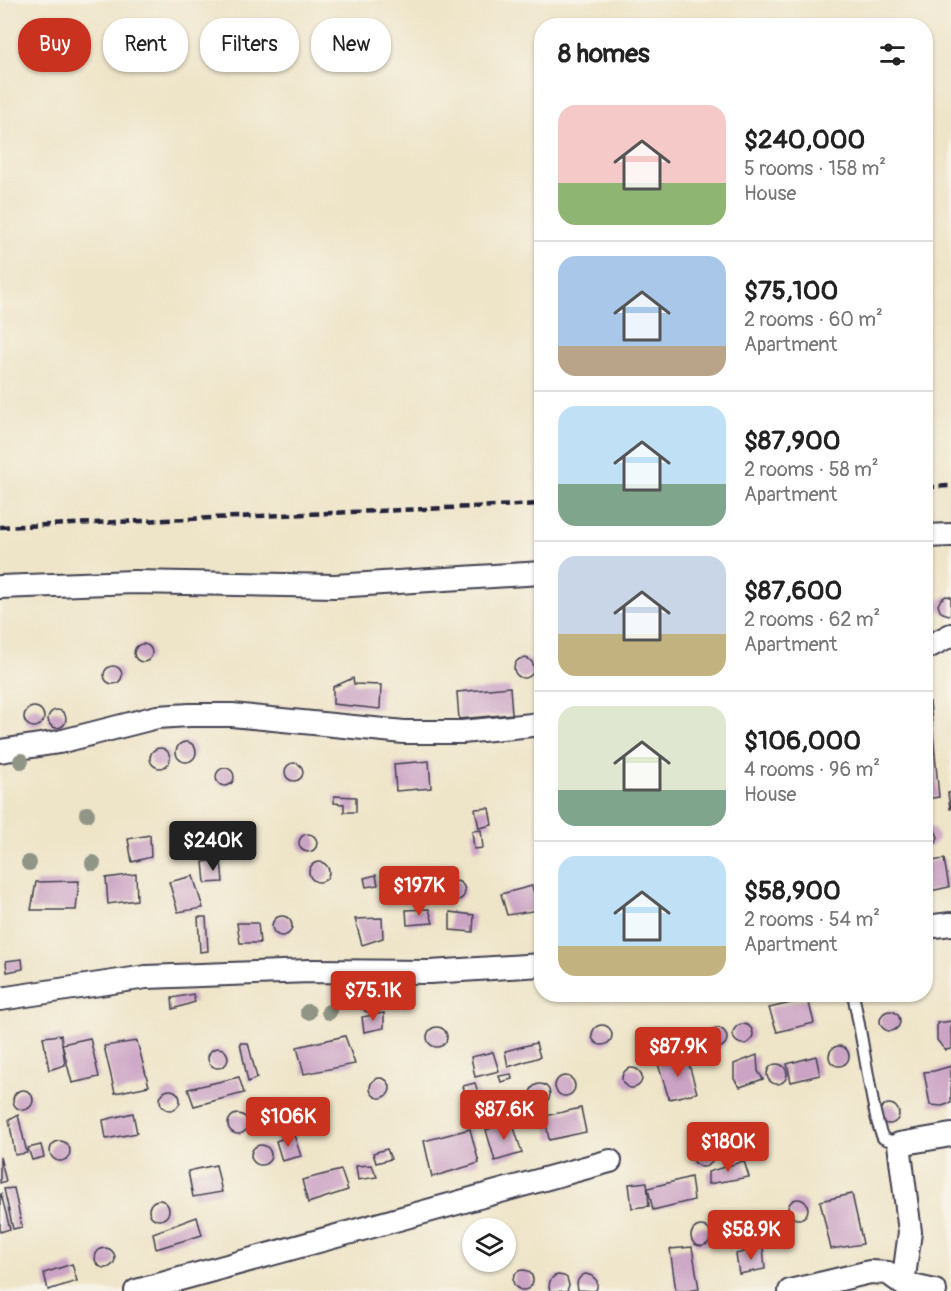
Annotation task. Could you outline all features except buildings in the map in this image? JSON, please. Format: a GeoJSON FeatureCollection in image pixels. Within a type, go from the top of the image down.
{"type":"FeatureCollection","features":[{"type":"Feature","properties":{"kind":"street"},"geometry":{"type":"LineString","coordinates":[[933,536],[951,535]]}},
{"type":"Feature","properties":{"kind":"street"},"geometry":{"type":"LineString","coordinates":[[0,587],[134,582],[335,586],[534,574]]}},
{"type":"Feature","properties":{"kind":"street"},"geometry":{"type":"LineString","coordinates":[[933,644],[951,635]]}},
{"type":"Feature","properties":{"kind":"street"},"geometry":{"type":"LineString","coordinates":[[0,752],[58,742],[157,717],[190,715],[232,715],[404,732],[462,732],[534,725]]}},
{"type":"Feature","properties":{"kind":"street"},"geometry":{"type":"LineString","coordinates":[[933,926],[951,924]]}},
{"type":"Feature","properties":{"kind":"street"},"geometry":{"type":"LineString","coordinates":[[0,999],[146,977],[310,971],[430,972],[534,966]]}},
{"type":"Feature","properties":{"kind":"street"},"geometry":{"type":"LineString","coordinates":[[903,1284],[910,1232],[899,1144],[951,1135]]}},
{"type":"Feature","properties":{"kind":"street"},"geometry":{"type":"LineString","coordinates":[[136,1291],[610,1161]]}},
{"type":"Feature","properties":{"kind":"street"},"geometry":{"type":"LineString","coordinates":[[790,1291],[870,1272],[888,1273],[903,1284],[935,1291]]}},
{"type":"Feature","properties":{"kind":"lane"},"geometry":{"type":"LineString","coordinates":[[855,1002],[878,1127],[883,1138],[899,1144]]}},
{"type":"Feature","properties":{"kind":"railway"},"geometry":{"type":"LineString","coordinates":[[933,487],[951,486]]}},
{"type":"Feature","properties":{"kind":"railway"},"geometry":{"type":"LineString","coordinates":[[0,527],[534,504]]}}]}
